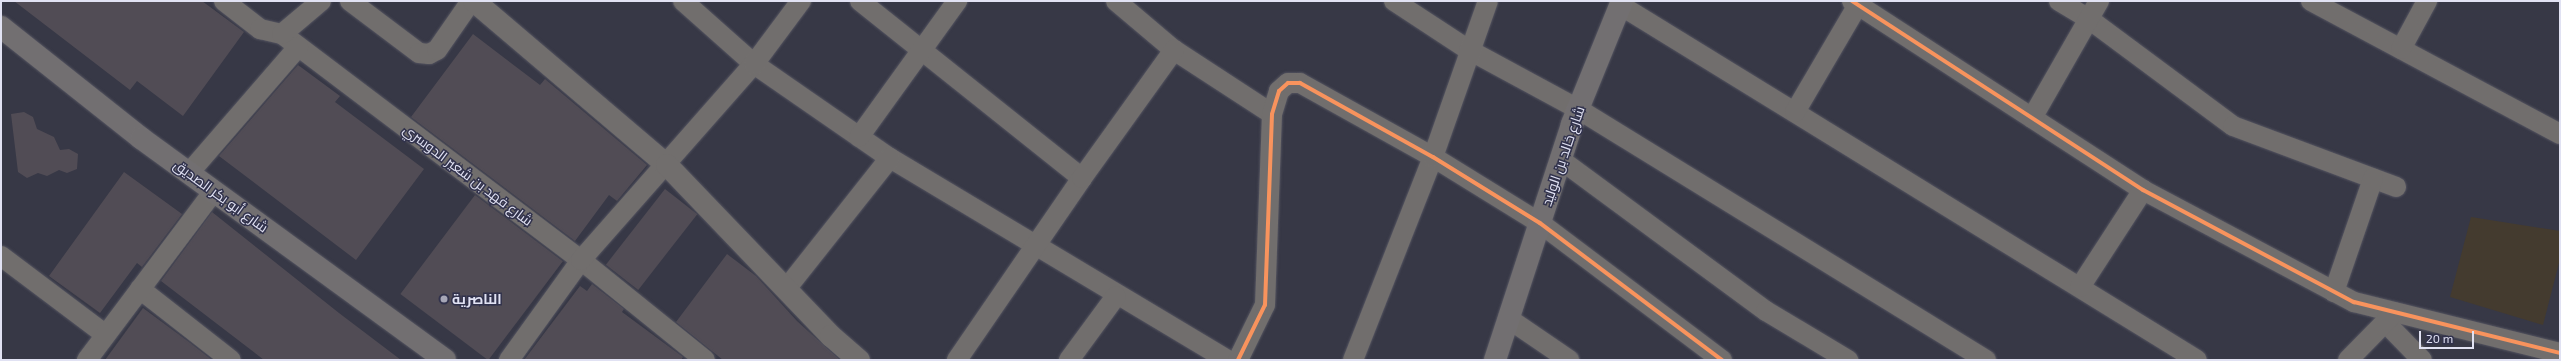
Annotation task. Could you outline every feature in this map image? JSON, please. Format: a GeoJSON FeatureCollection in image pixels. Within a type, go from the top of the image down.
{"type":"FeatureCollection","features":[{"type":"Feature","properties":{"kind":"main road","name":"شارع خالد بن الوليد"},"geometry":{"type":"LineString","coordinates":[[1495,360],[1578,110],[1621,3]]}},
{"type":"Feature","properties":{"kind":"main road","name":"شارع أبو بكر الصديق"},"geometry":{"type":"LineString","coordinates":[[1,27],[189,173],[445,360]]}},
{"type":"Feature","properties":{"kind":"street","name":"شارع فهد بن شعير الدوسري"},"geometry":{"type":"LineString","coordinates":[[224,1],[260,29],[282,34],[581,260],[705,360]]}},
{"type":"Feature","properties":{"kind":"street"},"geometry":{"type":"LineString","coordinates":[[282,34],[322,1]]}},
{"type":"Feature","properties":{"kind":"street"},"geometry":{"type":"LineString","coordinates":[[350,1],[419,53],[429,54],[437,50],[471,1]]}},
{"type":"Feature","properties":{"kind":"street"},"geometry":{"type":"LineString","coordinates":[[474,1],[667,165],[786,289],[859,360]]}},
{"type":"Feature","properties":{"kind":"street"},"geometry":{"type":"LineString","coordinates":[[684,1],[754,64],[890,158],[1116,296],[1198,354],[1227,360]]}},
{"type":"Feature","properties":{"kind":"street"},"geometry":{"type":"LineString","coordinates":[[509,360],[581,260],[667,165],[754,64],[801,1]]}},
{"type":"Feature","properties":{"kind":"street"},"geometry":{"type":"LineString","coordinates":[[860,1],[1082,178]]}},
{"type":"Feature","properties":{"kind":"street"},"geometry":{"type":"LineString","coordinates":[[859,137],[920,50],[957,1]]}},
{"type":"Feature","properties":{"kind":"street"},"geometry":{"type":"LineString","coordinates":[[1116,1],[1174,50],[1272,114]]}},
{"type":"Feature","properties":{"kind":"street"},"geometry":{"type":"LineString","coordinates":[[1394,1],[1469,50],[1578,110],[1986,360]]}},
{"type":"Feature","properties":{"kind":"street"},"geometry":{"type":"LineString","coordinates":[[1353,360],[1433,157],[1469,50],[1488,1]]}},
{"type":"Feature","properties":{"kind":"street"},"geometry":{"type":"LineString","coordinates":[[2059,1],[2089,19],[2234,126],[2396,188]]}},
{"type":"Feature","properties":{"kind":"street"},"geometry":{"type":"LineString","coordinates":[[2032,118],[2099,1]]}},
{"type":"Feature","properties":{"kind":"street"},"geometry":{"type":"LineString","coordinates":[[2311,1],[2560,134]]}},
{"type":"Feature","properties":{"kind":"street"},"geometry":{"type":"LineString","coordinates":[[2401,49],[2428,1]]}},
{"type":"Feature","properties":{"kind":"street"},"geometry":{"type":"LineString","coordinates":[[1795,112],[1857,2],[2143,190],[2354,302],[2390,317],[2560,353]]}},
{"type":"Feature","properties":{"kind":"street"},"geometry":{"type":"LineString","coordinates":[[1621,3],[2197,360]]}},
{"type":"Feature","properties":{"kind":"street"},"geometry":{"type":"LineString","coordinates":[[189,173],[298,47]]}},
{"type":"Feature","properties":{"kind":"street"},"geometry":{"type":"LineString","coordinates":[[957,360],[1082,178],[1174,50]]}},
{"type":"Feature","properties":{"kind":"street"},"geometry":{"type":"LineString","coordinates":[[1238,360],[1265,305],[1272,114],[1279,91],[1288,82],[1300,83],[1433,157],[1540,223],[1722,360]]}},
{"type":"Feature","properties":{"kind":"street"},"geometry":{"type":"LineString","coordinates":[[786,289],[890,158]]}},
{"type":"Feature","properties":{"kind":"street"},"geometry":{"type":"LineString","coordinates":[[1561,160],[1766,311],[1848,360]]}},
{"type":"Feature","properties":{"kind":"street"},"geometry":{"type":"LineString","coordinates":[[2334,292],[2373,179]]}},
{"type":"Feature","properties":{"kind":"street"},"geometry":{"type":"LineString","coordinates":[[2080,287],[2143,190]]}},
{"type":"Feature","properties":{"kind":"street"},"geometry":{"type":"LineString","coordinates":[[87,360],[214,191]]}},
{"type":"Feature","properties":{"kind":"street"},"geometry":{"type":"LineString","coordinates":[[1,256],[106,335]]}},
{"type":"Feature","properties":{"kind":"street"},"geometry":{"type":"LineString","coordinates":[[140,289],[231,360]]}},
{"type":"Feature","properties":{"kind":"street"},"geometry":{"type":"LineString","coordinates":[[1069,360],[1116,296]]}},
{"type":"Feature","properties":{"kind":"street"},"geometry":{"type":"LineString","coordinates":[[2348,360],[2390,317]]}},
{"type":"Feature","properties":{"kind":"street"},"geometry":{"type":"LineString","coordinates":[[2390,317],[2422,360]]}},
{"type":"Feature","properties":{"kind":"street"},"geometry":{"type":"LineString","coordinates":[[1508,319],[1569,360]]}},
{"type":"Feature","properties":{"kind":"shaded area"},"geometry":{"type":"Polygon","coordinates":[[[2471,217],[2560,231],[2560,259],[2543,325],[2450,297],[2471,217]]]}},
{"type":"Feature","properties":{"kind":"building"},"geometry":{"type":"Polygon","coordinates":[[[14,1],[202,1],[244,32],[183,116],[137,81],[130,90],[14,1]]]}},
{"type":"Feature","properties":{"kind":"building"},"geometry":{"type":"Polygon","coordinates":[[[473,34],[540,85],[545,79],[647,165],[617,201],[609,195],[575,241],[411,117],[473,34]]]}},
{"type":"Feature","properties":{"kind":"building"},"geometry":{"type":"Polygon","coordinates":[[[298,65],[340,96],[335,102],[424,169],[356,260],[219,156],[298,65]]]}},
{"type":"Feature","properties":{"kind":"building"},"geometry":{"type":"Polygon","coordinates":[[[24,112],[33,117],[37,129],[54,137],[60,150],[69,149],[78,154],[77,169],[67,173],[59,170],[47,176],[38,173],[27,178],[18,172],[11,114],[24,112]]]}},
{"type":"Feature","properties":{"kind":"building"},"geometry":{"type":"Polygon","coordinates":[[[124,172],[182,214],[142,267],[137,263],[100,313],[49,276],[124,172]]]}},
{"type":"Feature","properties":{"kind":"building"},"geometry":{"type":"Polygon","coordinates":[[[665,189],[697,214],[638,290],[606,265],[665,189]]]}},
{"type":"Feature","properties":{"kind":"building"},"geometry":{"type":"Polygon","coordinates":[[[475,195],[563,261],[488,360],[400,294],[475,195]]]}},
{"type":"Feature","properties":{"kind":"building"},"geometry":{"type":"Polygon","coordinates":[[[212,212],[339,313],[401,360],[264,360],[161,281],[212,212]]]}},
{"type":"Feature","properties":{"kind":"building"},"geometry":{"type":"Polygon","coordinates":[[[727,254],[756,276],[797,321],[840,360],[723,360],[676,322],[727,254]]]}},
{"type":"Feature","properties":{"kind":"building"},"geometry":{"type":"Polygon","coordinates":[[[592,284],[624,309],[622,312],[683,357],[681,360],[524,360],[580,286],[587,291],[592,284]]]}},
{"type":"Feature","properties":{"kind":"building"},"geometry":{"type":"Polygon","coordinates":[[[143,308],[189,342],[212,360],[105,360],[143,308]]]}},
{"type":"Feature","properties":{"kind":"cycle path"},"geometry":{"type":"LineString","coordinates":[[1852,1],[2143,190],[2354,302],[2560,353]]}},
{"type":"Feature","properties":{"kind":"cycle path"},"geometry":{"type":"LineString","coordinates":[[1238,360],[1265,305],[1272,114],[1279,91],[1288,83],[1300,83],[1433,157],[1540,223],[1722,360]]}},
{"type":"Feature","properties":{"kind":"place","name":"الناصرية"},"geometry":{"type":"Point","coordinates":[444,299]}}]}
